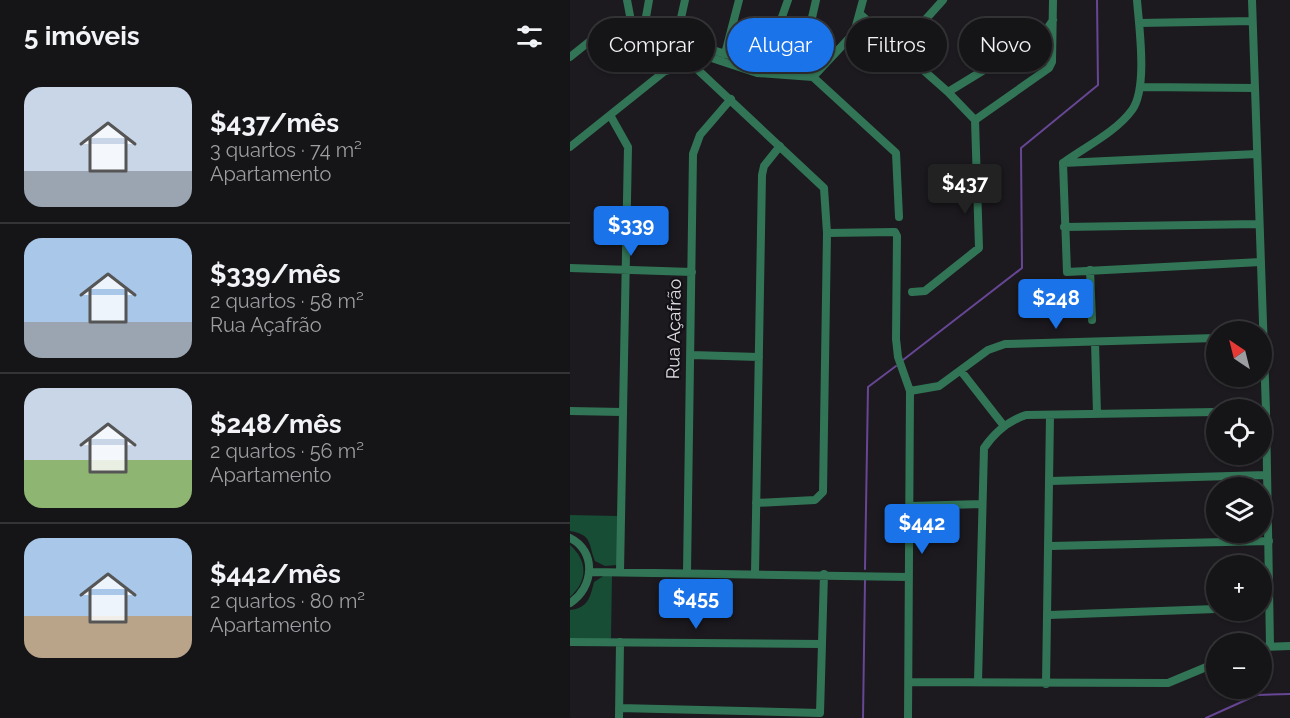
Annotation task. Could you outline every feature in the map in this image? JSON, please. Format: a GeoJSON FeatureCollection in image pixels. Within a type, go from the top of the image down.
{"type":"FeatureCollection","features":[{"type":"Feature","properties":{"kind":"street"},"geometry":{"type":"LineString","coordinates":[[627,0],[631,21],[640,32],[657,40],[757,73],[813,77],[896,153],[899,217]]}},
{"type":"Feature","properties":{"kind":"street"},"geometry":{"type":"LineString","coordinates":[[646,17],[649,0]]}},
{"type":"Feature","properties":{"kind":"street"},"geometry":{"type":"LineString","coordinates":[[685,0],[677,37],[725,54],[739,0]]}},
{"type":"Feature","properties":{"kind":"street"},"geometry":{"type":"LineString","coordinates":[[782,18],[788,0]]}},
{"type":"Feature","properties":{"kind":"street"},"geometry":{"type":"LineString","coordinates":[[812,18],[816,0]]}},
{"type":"Feature","properties":{"kind":"street"},"geometry":{"type":"LineString","coordinates":[[813,77],[854,33],[863,0]]}},
{"type":"Feature","properties":{"kind":"street"},"geometry":{"type":"LineString","coordinates":[[926,18],[942,0]]}},
{"type":"Feature","properties":{"kind":"street"},"geometry":{"type":"LineString","coordinates":[[975,120],[1049,68],[1052,62],[1053,0]]}},
{"type":"Feature","properties":{"kind":"street"},"geometry":{"type":"LineString","coordinates":[[1063,163],[1113,128],[1131,111],[1140,87],[1137,0]]}},
{"type":"Feature","properties":{"kind":"street"},"geometry":{"type":"LineString","coordinates":[[1252,0],[1263,321]]}},
{"type":"Feature","properties":{"kind":"street"},"geometry":{"type":"LineString","coordinates":[[860,14],[864,18]]}},
{"type":"Feature","properties":{"kind":"street"},"geometry":{"type":"LineString","coordinates":[[948,92],[989,67],[1022,58],[1036,45],[1054,19]]}},
{"type":"Feature","properties":{"kind":"street"},"geometry":{"type":"LineString","coordinates":[[1138,23],[1252,21]]}},
{"type":"Feature","properties":{"kind":"street"},"geometry":{"type":"LineString","coordinates":[[570,57],[588,43]]}},
{"type":"Feature","properties":{"kind":"street"},"geometry":{"type":"LineString","coordinates":[[570,147],[665,71],[674,67],[698,70],[824,188],[827,233],[823,492],[815,500],[756,502]]}},
{"type":"Feature","properties":{"kind":"street"},"geometry":{"type":"LineString","coordinates":[[912,292],[925,291],[979,248],[975,120],[925,72]]}},
{"type":"Feature","properties":{"kind":"street"},"geometry":{"type":"LineString","coordinates":[[1140,87],[1254,88]]}},
{"type":"Feature","properties":{"kind":"street","name":"Rua Açafrão"},"geometry":{"type":"LineString","coordinates":[[687,572],[693,154],[700,135],[731,99]]}},
{"type":"Feature","properties":{"kind":"street"},"geometry":{"type":"LineString","coordinates":[[610,115],[628,147],[620,572]]}},
{"type":"Feature","properties":{"kind":"street"},"geometry":{"type":"LineString","coordinates":[[755,573],[762,175],[764,166],[780,146]]}},
{"type":"Feature","properties":{"kind":"street"},"geometry":{"type":"LineString","coordinates":[[1063,163],[1257,154]]}},
{"type":"Feature","properties":{"kind":"street"},"geometry":{"type":"LineString","coordinates":[[1063,163],[1067,272],[1261,262]]}},
{"type":"Feature","properties":{"kind":"street"},"geometry":{"type":"LineString","coordinates":[[1064,227],[1259,224]]}},
{"type":"Feature","properties":{"kind":"street"},"geometry":{"type":"LineString","coordinates":[[827,233],[897,233],[898,357],[910,391],[908,718]]}},
{"type":"Feature","properties":{"kind":"street"},"geometry":{"type":"LineString","coordinates":[[570,268],[692,272]]}},
{"type":"Feature","properties":{"kind":"street"},"geometry":{"type":"LineString","coordinates":[[1090,270],[1092,320]]}},
{"type":"Feature","properties":{"kind":"street"},"geometry":{"type":"LineString","coordinates":[[910,391],[939,386],[997,345],[1206,338]]}},
{"type":"Feature","properties":{"kind":"street"},"geometry":{"type":"LineString","coordinates":[[1095,342],[1097,414]]}},
{"type":"Feature","properties":{"kind":"street"},"geometry":{"type":"LineString","coordinates":[[691,355],[759,357]]}},
{"type":"Feature","properties":{"kind":"street"},"geometry":{"type":"LineString","coordinates":[[961,371],[1004,426]]}},
{"type":"Feature","properties":{"kind":"street"},"geometry":{"type":"LineString","coordinates":[[570,411],[622,412]]}},
{"type":"Feature","properties":{"kind":"street"},"geometry":{"type":"LineString","coordinates":[[978,682],[984,448],[1004,426],[1026,415],[1206,412]]}},
{"type":"Feature","properties":{"kind":"street"},"geometry":{"type":"LineString","coordinates":[[1046,684],[1049,615],[1050,414]]}},
{"type":"Feature","properties":{"kind":"street"},"geometry":{"type":"LineString","coordinates":[[1050,482],[1268,475],[1267,465]]}},
{"type":"Feature","properties":{"kind":"street"},"geometry":{"type":"LineString","coordinates":[[911,506],[982,504]]}},
{"type":"Feature","properties":{"kind":"street"},"geometry":{"type":"LineString","coordinates":[[570,538],[582,548],[588,558],[590,572],[585,589],[570,603]]}},
{"type":"Feature","properties":{"kind":"street"},"geometry":{"type":"LineString","coordinates":[[1050,546],[1206,542]]}},
{"type":"Feature","properties":{"kind":"street"},"geometry":{"type":"LineString","coordinates":[[590,572],[909,577]]}},
{"type":"Feature","properties":{"kind":"street"},"geometry":{"type":"LineString","coordinates":[[619,708],[687,715],[820,713],[824,574]]}},
{"type":"Feature","properties":{"kind":"street"},"geometry":{"type":"LineString","coordinates":[[1049,615],[1206,609]]}},
{"type":"Feature","properties":{"kind":"street"},"geometry":{"type":"LineString","coordinates":[[570,642],[822,644]]}},
{"type":"Feature","properties":{"kind":"street"},"geometry":{"type":"LineString","coordinates":[[619,718],[620,642]]}},
{"type":"Feature","properties":{"kind":"street"},"geometry":{"type":"LineString","coordinates":[[1272,647],[1290,646]]}},
{"type":"Feature","properties":{"kind":"street"},"geometry":{"type":"LineString","coordinates":[[909,682],[1168,683],[1206,667]]}},
{"type":"Feature","properties":{"kind":"green space"},"geometry":{"type":"Polygon","coordinates":[[[570,515],[618,516],[617,565],[605,566],[595,561],[586,538],[570,531],[570,515]]]}},
{"type":"Feature","properties":{"kind":"green space"},"geometry":{"type":"Polygon","coordinates":[[[570,545],[580,558],[584,571],[580,584],[570,597],[570,545]]]}},
{"type":"Feature","properties":{"kind":"green space"},"geometry":{"type":"Polygon","coordinates":[[[605,575],[612,576],[611,639],[570,639],[570,610],[581,607],[587,601],[594,582],[605,575]]]}},
{"type":"Feature","properties":{"kind":"waterway"},"geometry":{"type":"LineString","coordinates":[[903,360],[1022,268],[1021,148],[1098,85],[1097,0]]}},
{"type":"Feature","properties":{"kind":"waterway"},"geometry":{"type":"LineString","coordinates":[[865,569],[868,387],[896,366]]}},
{"type":"Feature","properties":{"kind":"waterway"},"geometry":{"type":"LineString","coordinates":[[863,718],[865,580]]}},
{"type":"Feature","properties":{"kind":"waterway"},"geometry":{"type":"LineString","coordinates":[[1206,718],[1257,695],[1290,694]]}}]}
